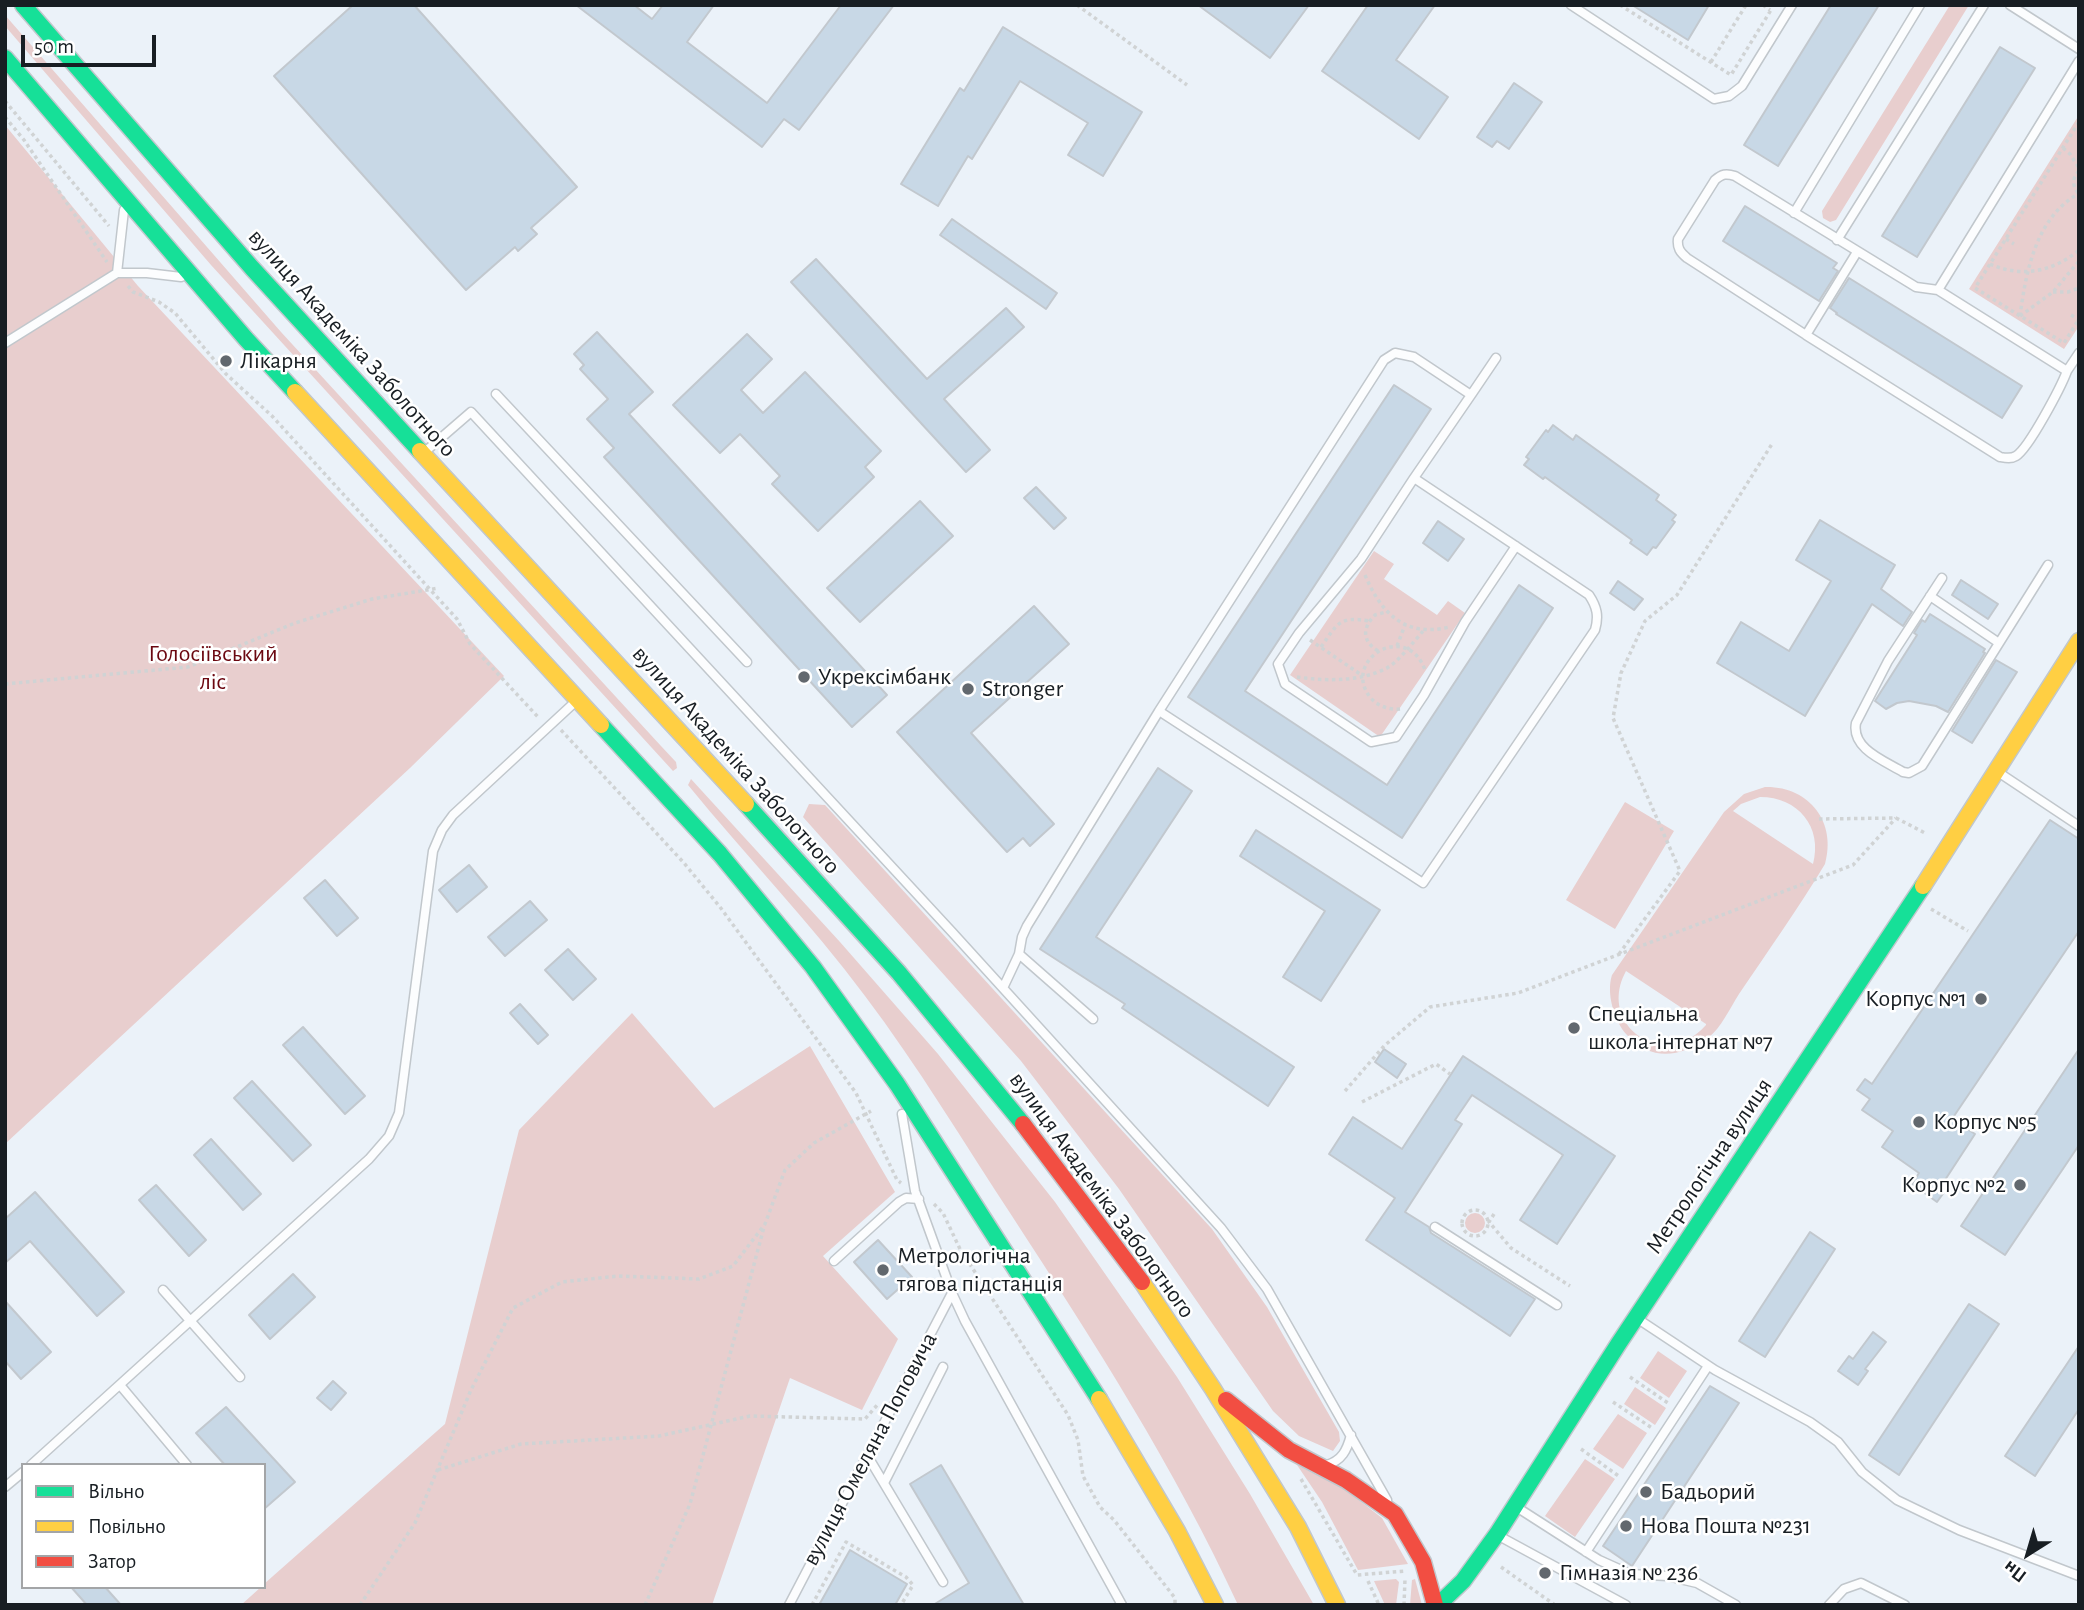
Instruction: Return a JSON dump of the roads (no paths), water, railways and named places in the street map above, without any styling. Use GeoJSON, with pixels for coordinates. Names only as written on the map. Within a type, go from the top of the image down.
{"type":"FeatureCollection","features":[{"type":"Feature","properties":{"kind":"main road","name":"вулиця Академіка Заболотного"},"geometry":{"type":"LineString","coordinates":[[23,5],[252,268],[765,825],[899,973],[971,1059],[1038,1142],[1129,1263],[1213,1389],[1298,1527],[1337,1605]]}},
{"type":"Feature","properties":{"kind":"main road"},"geometry":{"type":"LineString","coordinates":[[5,58],[196,281],[720,854],[813,967],[897,1084],[1084,1373],[1177,1531],[1215,1605]]}},
{"type":"Feature","properties":{"kind":"main road","name":"Метрологічна вулиця"},"geometry":{"type":"LineString","coordinates":[[1213,1389],[1273,1440],[1346,1480],[1395,1514],[1423,1562],[1437,1605],[1463,1581],[1497,1534],[1636,1318],[1915,898],[2079,641]]}},
{"type":"Feature","properties":{"kind":"lane"},"geometry":{"type":"LineString","coordinates":[[1571,5],[1714,99],[1730,96],[1742,86],[1792,5]]}},
{"type":"Feature","properties":{"kind":"lane"},"geometry":{"type":"LineString","coordinates":[[1794,213],[1920,5]]}},
{"type":"Feature","properties":{"kind":"lane"},"geometry":{"type":"LineString","coordinates":[[1837,240],[1984,5]]}},
{"type":"Feature","properties":{"kind":"lane"},"geometry":{"type":"LineString","coordinates":[[2010,5],[2079,49]]}},
{"type":"Feature","properties":{"kind":"lane"},"geometry":{"type":"LineString","coordinates":[[1938,290],[2079,61]]}},
{"type":"Feature","properties":{"kind":"lane"},"geometry":{"type":"LineString","coordinates":[[2067,371],[1938,290],[1916,287],[1728,173],[1715,180],[1678,239],[1677,245],[1687,258],[2000,457],[2008,458],[2020,453],[2059,393],[2067,371],[2079,353]]}},
{"type":"Feature","properties":{"kind":"lane"},"geometry":{"type":"LineString","coordinates":[[117,273],[125,218],[124,195]]}},
{"type":"Feature","properties":{"kind":"lane"},"geometry":{"type":"LineString","coordinates":[[1806,335],[1857,251]]}},
{"type":"Feature","properties":{"kind":"lane"},"geometry":{"type":"LineString","coordinates":[[5,343],[117,273],[147,273],[196,281]]}},
{"type":"Feature","properties":{"kind":"lane"},"geometry":{"type":"LineString","coordinates":[[1003,988],[1019,954],[1027,926],[1159,711],[1384,360],[1395,353],[1414,357],[1471,395]]}},
{"type":"Feature","properties":{"kind":"lane"},"geometry":{"type":"LineString","coordinates":[[1496,358],[1361,559],[1299,633],[1278,664],[1285,684],[1371,742],[1396,737],[1419,704],[1465,622],[1516,546]]}},
{"type":"Feature","properties":{"kind":"lane"},"geometry":{"type":"LineString","coordinates":[[496,394],[747,662]]}},
{"type":"Feature","properties":{"kind":"lane"},"geometry":{"type":"LineString","coordinates":[[422,454],[471,412],[1003,988],[1221,1228],[1267,1289],[1395,1514]]}},
{"type":"Feature","properties":{"kind":"lane"},"geometry":{"type":"LineString","coordinates":[[1159,711],[1423,883],[1595,630],[1598,619],[1596,606],[1589,595],[1415,478]]}},
{"type":"Feature","properties":{"kind":"lane"},"geometry":{"type":"LineString","coordinates":[[1942,578],[1888,661],[1854,731],[1860,745],[1903,772],[1917,771],[1922,766],[2048,565]]}},
{"type":"Feature","properties":{"kind":"lane"},"geometry":{"type":"LineString","coordinates":[[1930,596],[1999,643]]}},
{"type":"Feature","properties":{"kind":"lane"},"geometry":{"type":"LineString","coordinates":[[33,1463],[369,1159],[389,1136],[399,1113],[433,851],[438,839],[453,815],[579,698]]}},
{"type":"Feature","properties":{"kind":"lane"},"geometry":{"type":"LineString","coordinates":[[1996,771],[2079,826]]}},
{"type":"Feature","properties":{"kind":"lane"},"geometry":{"type":"LineString","coordinates":[[1019,954],[1093,1019]]}},
{"type":"Feature","properties":{"kind":"lane"},"geometry":{"type":"LineString","coordinates":[[897,1084],[917,1195],[952,1293],[1122,1605]]}},
{"type":"Feature","properties":{"kind":"lane"},"geometry":{"type":"LineString","coordinates":[[834,1261],[900,1202],[917,1195]]}},
{"type":"Feature","properties":{"kind":"lane"},"geometry":{"type":"LineString","coordinates":[[1435,1227],[1557,1305]]}},
{"type":"Feature","properties":{"kind":"lane"},"geometry":{"type":"LineString","coordinates":[[163,1290],[240,1377]]}},
{"type":"Feature","properties":{"kind":"lane","name":"вулиця Омеляна Поповича"},"geometry":{"type":"LineString","coordinates":[[789,1605],[952,1293]]}},
{"type":"Feature","properties":{"kind":"lane"},"geometry":{"type":"LineString","coordinates":[[1636,1318],[1708,1366],[1810,1422],[1838,1442],[1862,1472],[1897,1500],[1959,1530],[2079,1576]]}},
{"type":"Feature","properties":{"kind":"lane"},"geometry":{"type":"LineString","coordinates":[[1586,1552],[1708,1366]]}},
{"type":"Feature","properties":{"kind":"lane"},"geometry":{"type":"LineString","coordinates":[[884,1483],[943,1367]]}},
{"type":"Feature","properties":{"kind":"lane"},"geometry":{"type":"LineString","coordinates":[[120,1385],[185,1463]]}},
{"type":"Feature","properties":{"kind":"lane"},"geometry":{"type":"LineString","coordinates":[[1320,1467],[1341,1459],[1348,1448],[1351,1435]]}},
{"type":"Feature","properties":{"kind":"lane"},"geometry":{"type":"LineString","coordinates":[[867,1455],[943,1581]]}},
{"type":"Feature","properties":{"kind":"lane"},"geometry":{"type":"LineString","coordinates":[[5,1487],[21,1474]]}},
{"type":"Feature","properties":{"kind":"lane"},"geometry":{"type":"LineString","coordinates":[[1515,1506],[1586,1552],[1630,1574],[1667,1576],[1697,1583],[1736,1605]]}},
{"type":"Feature","properties":{"kind":"lane"},"geometry":{"type":"LineString","coordinates":[[1497,1534],[1626,1605]]}},
{"type":"Feature","properties":{"kind":"lane"},"geometry":{"type":"LineString","coordinates":[[1829,1605],[1844,1590],[1861,1583],[1905,1605]]}},
{"type":"Feature","properties":{"kind":"place","name":"Лікарня"},"geometry":{"type":"Point","coordinates":[226,361]}},
{"type":"Feature","properties":{"kind":"place","name":"Укрексімбанк"},"geometry":{"type":"Point","coordinates":[804,677]}},
{"type":"Feature","properties":{"kind":"place","name":"Stronger"},"geometry":{"type":"Point","coordinates":[968,689]}},
{"type":"Feature","properties":{"kind":"place","name":"Корпус №1"},"geometry":{"type":"Point","coordinates":[1981,999]}},
{"type":"Feature","properties":{"kind":"place","name":"Спеціальна школа-інтернат №7"},"geometry":{"type":"Point","coordinates":[1574,1028]}},
{"type":"Feature","properties":{"kind":"place","name":"Корпус №5"},"geometry":{"type":"Point","coordinates":[1919,1122]}},
{"type":"Feature","properties":{"kind":"place","name":"Корпус №2"},"geometry":{"type":"Point","coordinates":[2020,1185]}},
{"type":"Feature","properties":{"kind":"place","name":"Метрологічна тягова підстанція"},"geometry":{"type":"Point","coordinates":[883,1270]}},
{"type":"Feature","properties":{"kind":"place","name":"Бадьорий"},"geometry":{"type":"Point","coordinates":[1646,1492]}},
{"type":"Feature","properties":{"kind":"place","name":"Нова Пошта №231"},"geometry":{"type":"Point","coordinates":[1626,1526]}},
{"type":"Feature","properties":{"kind":"place","name":"Гімназія № 236"},"geometry":{"type":"Point","coordinates":[1545,1573]}},
{"type":"Feature","properties":{"kind":"park label","name":"Голосіївський ліс"},"geometry":{"type":"Point","coordinates":[213,668]}}]}
